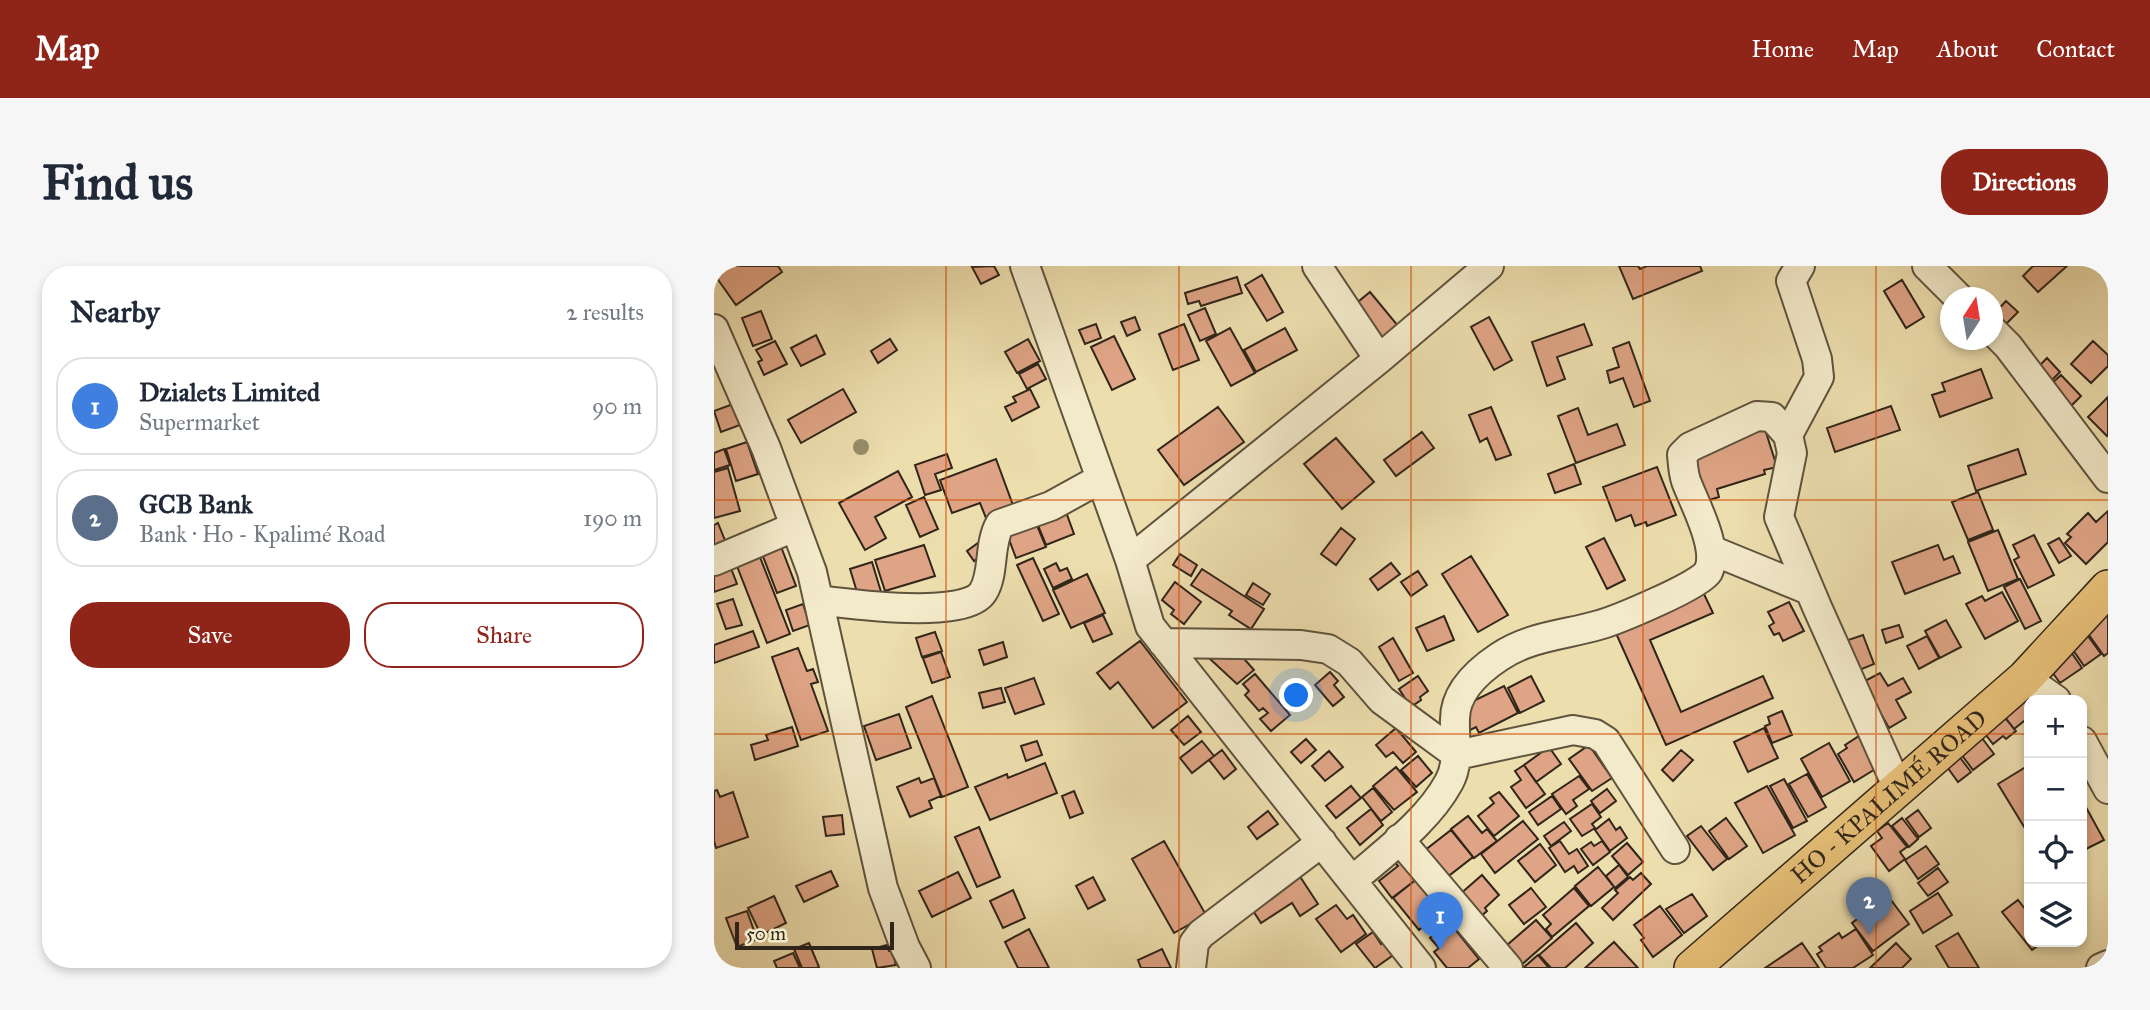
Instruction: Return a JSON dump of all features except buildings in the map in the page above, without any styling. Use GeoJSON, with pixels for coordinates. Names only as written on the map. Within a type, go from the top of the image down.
{"type":"FeatureCollection","features":[{"type":"Feature","properties":{"kind":"main road","name":"HO - KPALIMÉ ROAD"},"geometry":{"type":"LineString","coordinates":[[1692,968],[2025,678],[2108,588]]}},
{"type":"Feature","properties":{"kind":"street"},"geometry":{"type":"LineString","coordinates":[[1025,266],[1130,560],[1150,626],[1421,968]]}},
{"type":"Feature","properties":{"kind":"street"},"geometry":{"type":"LineString","coordinates":[[1317,266],[1379,359]]}},
{"type":"Feature","properties":{"kind":"street"},"geometry":{"type":"LineString","coordinates":[[1130,560],[1379,359],[1489,266]]}},
{"type":"Feature","properties":{"kind":"street"},"geometry":{"type":"LineString","coordinates":[[1788,435],[1819,377],[1817,359],[1791,281],[1800,266]]}},
{"type":"Feature","properties":{"kind":"street"},"geometry":{"type":"LineString","coordinates":[[1927,266],[1948,287]]}},
{"type":"Feature","properties":{"kind":"street"},"geometry":{"type":"LineString","coordinates":[[714,329],[766,448],[812,572],[883,888],[905,947],[916,968]]}},
{"type":"Feature","properties":{"kind":"street"},"geometry":{"type":"LineString","coordinates":[[2003,341],[2108,478]]}},
{"type":"Feature","properties":{"kind":"street"},"geometry":{"type":"LineString","coordinates":[[1353,880],[1436,803],[1451,779],[1457,755],[1455,716],[1463,691],[1479,670],[1527,642],[1600,625],[1679,592],[1702,579],[1708,572],[1711,550],[1683,468],[1682,455],[1684,451],[1757,416],[1772,417],[1788,435],[1792,453],[1779,517],[1898,788]]}},
{"type":"Feature","properties":{"kind":"street"},"geometry":{"type":"LineString","coordinates":[[819,600],[879,607],[953,607],[975,601],[987,582],[994,537],[1000,524],[1051,506],[1100,479]]}},
{"type":"Feature","properties":{"kind":"street"},"geometry":{"type":"LineString","coordinates":[[714,561],[794,527]]}},
{"type":"Feature","properties":{"kind":"street"},"geometry":{"type":"LineString","coordinates":[[1711,550],[1809,590]]}},
{"type":"Feature","properties":{"kind":"street"},"geometry":{"type":"LineString","coordinates":[[1163,643],[1301,645],[1328,649],[1349,662],[1382,699],[1457,755],[1573,730],[1595,734],[1606,741],[1675,849]]}},
{"type":"Feature","properties":{"kind":"street"},"geometry":{"type":"LineString","coordinates":[[2025,678],[2049,695]]}},
{"type":"Feature","properties":{"kind":"street"},"geometry":{"type":"LineString","coordinates":[[2087,750],[2108,789]]}},
{"type":"Feature","properties":{"kind":"street"},"geometry":{"type":"LineString","coordinates":[[1399,839],[1508,968]]}},
{"type":"Feature","properties":{"kind":"street"},"geometry":{"type":"LineString","coordinates":[[1191,968],[1194,943],[1201,933],[1322,842]]}},
{"type":"Feature","properties":{"kind":"street"},"geometry":{"type":"LineString","coordinates":[[2101,968],[2108,965]]}},
{"type":"Feature","properties":{"kind":"place","name":"GCB Bank"},"geometry":{"type":"Point","coordinates":[1869,935]}},
{"type":"Feature","properties":{"kind":"place","name":"Dzialets Limited"},"geometry":{"type":"Point","coordinates":[1440,950]}}]}
